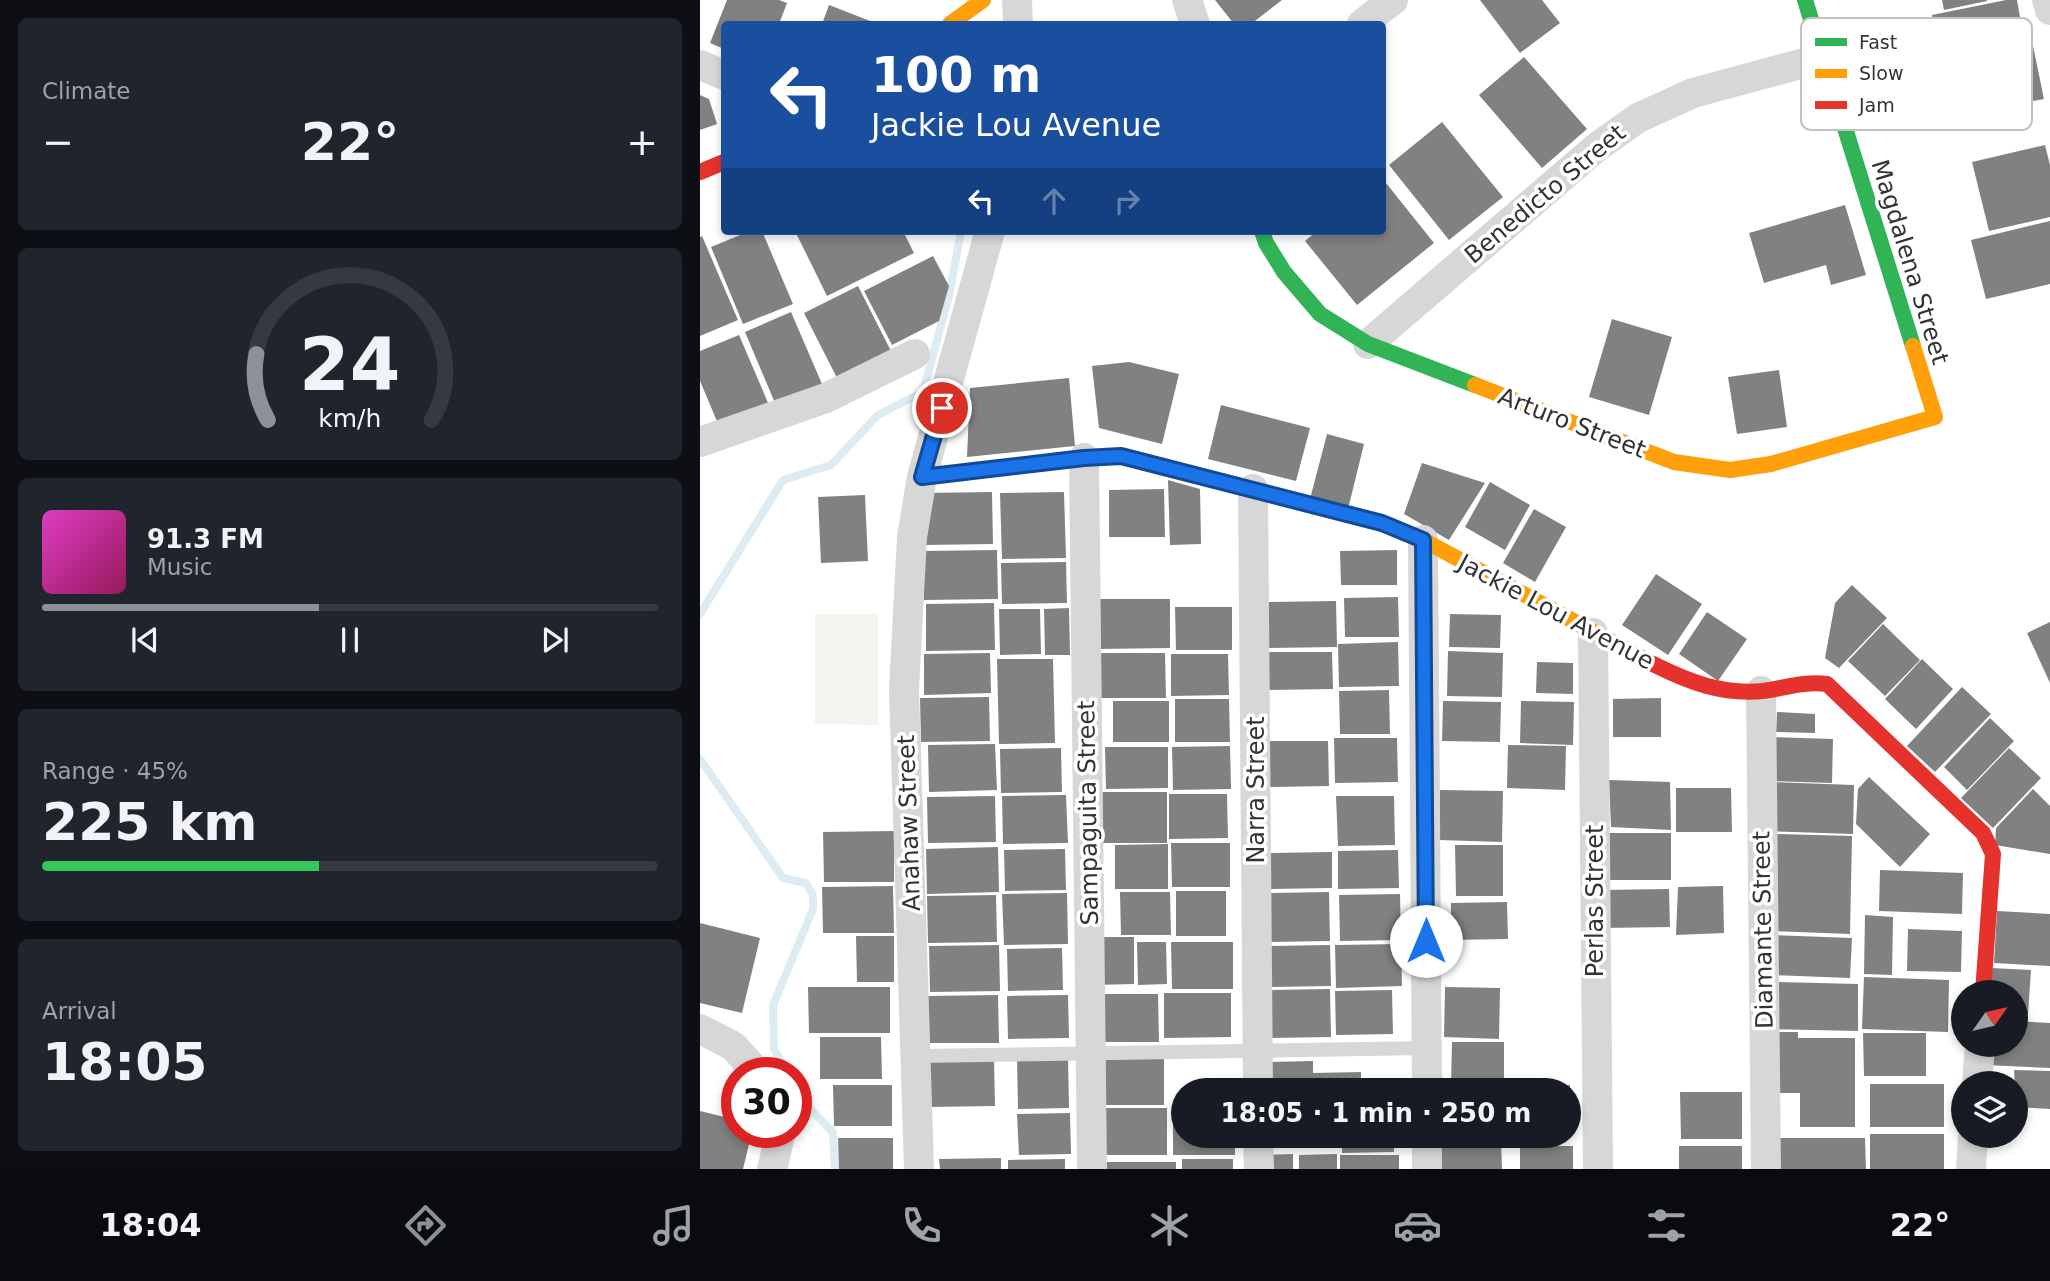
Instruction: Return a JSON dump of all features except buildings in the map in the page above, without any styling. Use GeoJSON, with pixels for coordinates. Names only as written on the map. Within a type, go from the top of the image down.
{"type":"FeatureCollection","features":[{"type":"Feature","properties":{"kind":"street"},"geometry":{"type":"LineString","coordinates":[[954,21],[983,0]]}},
{"type":"Feature","properties":{"kind":"street"},"geometry":{"type":"LineString","coordinates":[[1017,0],[1018,21]]}},
{"type":"Feature","properties":{"kind":"street"},"geometry":{"type":"LineString","coordinates":[[1187,0],[1194,21]]}},
{"type":"Feature","properties":{"kind":"street"},"geometry":{"type":"LineString","coordinates":[[1366,21],[1393,0]]}},
{"type":"Feature","properties":{"kind":"street","name":"Magdalena Street"},"geometry":{"type":"LineString","coordinates":[[1805,0],[1811,18]]}},
{"type":"Feature","properties":{"kind":"street"},"geometry":{"type":"LineString","coordinates":[[2048,0],[2050,10]]}},
{"type":"Feature","properties":{"kind":"street","name":"Benedicto Street"},"geometry":{"type":"LineString","coordinates":[[1367,344],[1597,147],[1638,118],[1693,93],[1801,64]]}},
{"type":"Feature","properties":{"kind":"street"},"geometry":{"type":"LineString","coordinates":[[700,65],[721,74]]}},
{"type":"Feature","properties":{"kind":"street","name":"Magdalena Street"},"geometry":{"type":"LineString","coordinates":[[1846,130],[1935,416]]}},
{"type":"Feature","properties":{"kind":"street"},"geometry":{"type":"LineString","coordinates":[[700,172],[721,163]]}},
{"type":"Feature","properties":{"kind":"street"},"geometry":{"type":"LineString","coordinates":[[922,477],[988,235]]}},
{"type":"Feature","properties":{"kind":"street","name":"Arturo Street"},"geometry":{"type":"LineString","coordinates":[[1263,235],[1284,272],[1320,314],[1367,344],[1674,462],[1730,470],[1771,464],[1935,416]]}},
{"type":"Feature","properties":{"kind":"street"},"geometry":{"type":"LineString","coordinates":[[700,442],[826,398],[915,354]]}},
{"type":"Feature","properties":{"kind":"street","name":"Jackie Lou Avenue"},"geometry":{"type":"LineString","coordinates":[[922,477],[1121,456],[1382,523],[1423,540],[1689,682],[1729,691],[1761,691],[1814,682],[1827,684],[1983,833],[1993,854],[1984,980]]}},
{"type":"Feature","properties":{"kind":"street","name":"Sampaguita Street"},"geometry":{"type":"LineString","coordinates":[[1084,458],[1092,1169]]}},
{"type":"Feature","properties":{"kind":"street","name":"Anahaw Street"},"geometry":{"type":"LineString","coordinates":[[919,1169],[904,689],[912,537],[922,477]]}},
{"type":"Feature","properties":{"kind":"street","name":"Narra Street"},"geometry":{"type":"LineString","coordinates":[[1253,489],[1258,1078]]}},
{"type":"Feature","properties":{"kind":"street"},"geometry":{"type":"LineString","coordinates":[[1423,540],[1427,1078]]}},
{"type":"Feature","properties":{"kind":"street","name":"Perlas Street"},"geometry":{"type":"LineString","coordinates":[[1593,633],[1598,1169]]}},
{"type":"Feature","properties":{"kind":"street","name":"Diamante Street"},"geometry":{"type":"LineString","coordinates":[[1761,691],[1766,1169]]}},
{"type":"Feature","properties":{"kind":"street"},"geometry":{"type":"LineString","coordinates":[[700,1029],[733,1046],[743,1057]]}},
{"type":"Feature","properties":{"kind":"street"},"geometry":{"type":"LineString","coordinates":[[772,1169],[777,1148]]}},
{"type":"Feature","properties":{"kind":"street"},"geometry":{"type":"LineString","coordinates":[[1258,1148],[1259,1169]]}},
{"type":"Feature","properties":{"kind":"street"},"geometry":{"type":"LineString","coordinates":[[1427,1148],[1427,1169]]}},
{"type":"Feature","properties":{"kind":"street"},"geometry":{"type":"LineString","coordinates":[[1971,1169],[1972,1148]]}},
{"type":"Feature","properties":{"kind":"lane"},"geometry":{"type":"LineString","coordinates":[[917,1056],[1427,1048]]}},
{"type":"Feature","properties":{"kind":"shaded area"},"geometry":{"type":"Polygon","coordinates":[[[815,614],[878,614],[878,725],[815,724],[815,614]]]}},
{"type":"Feature","properties":{"kind":"waterway"},"geometry":{"type":"LineString","coordinates":[[700,614],[783,480],[831,465],[878,415],[923,392],[949,296],[960,235]]}},
{"type":"Feature","properties":{"kind":"waterway"},"geometry":{"type":"LineString","coordinates":[[700,759],[783,878],[806,883],[813,895],[813,909],[773,1005],[774,1049],[779,1057]]}},
{"type":"Feature","properties":{"kind":"waterway"},"geometry":{"type":"LineString","coordinates":[[812,1110],[833,1133],[835,1169]]}},
{"type":"Feature","properties":{"kind":"traffic: fast"},"geometry":{"type":"LineString","coordinates":[[1805,0],[1811,18]]}},
{"type":"Feature","properties":{"kind":"traffic: fast"},"geometry":{"type":"LineString","coordinates":[[1846,130],[1913,346]]}},
{"type":"Feature","properties":{"kind":"traffic: fast"},"geometry":{"type":"LineString","coordinates":[[1263,235],[1284,272],[1320,314],[1368,344],[1475,385]]}},
{"type":"Feature","properties":{"kind":"traffic: fast"},"geometry":{"type":"LineString","coordinates":[[922,477],[1120,456],[1222,482]]}},
{"type":"Feature","properties":{"kind":"traffic: slow"},"geometry":{"type":"LineString","coordinates":[[954,21],[983,0]]}},
{"type":"Feature","properties":{"kind":"traffic: slow"},"geometry":{"type":"LineString","coordinates":[[1475,385],[1674,462],[1730,470],[1771,464],[1935,417],[1913,346]]}},
{"type":"Feature","properties":{"kind":"traffic: slow"},"geometry":{"type":"LineString","coordinates":[[1222,482],[1382,523],[1423,540],[1653,664]]}},
{"type":"Feature","properties":{"kind":"traffic: jam"},"geometry":{"type":"LineString","coordinates":[[700,172],[721,163]]}},
{"type":"Feature","properties":{"kind":"traffic: jam"},"geometry":{"type":"LineString","coordinates":[[1653,664],[1693,682],[1734,691],[1763,691],[1803,684],[1827,684],[1983,833],[1993,854],[1984,980]]}},
{"type":"Feature","properties":{"kind":"route"},"geometry":{"type":"LineString","coordinates":[[942,408],[922,477],[1121,456],[1382,523],[1423,540],[1426,941]]}}]}
